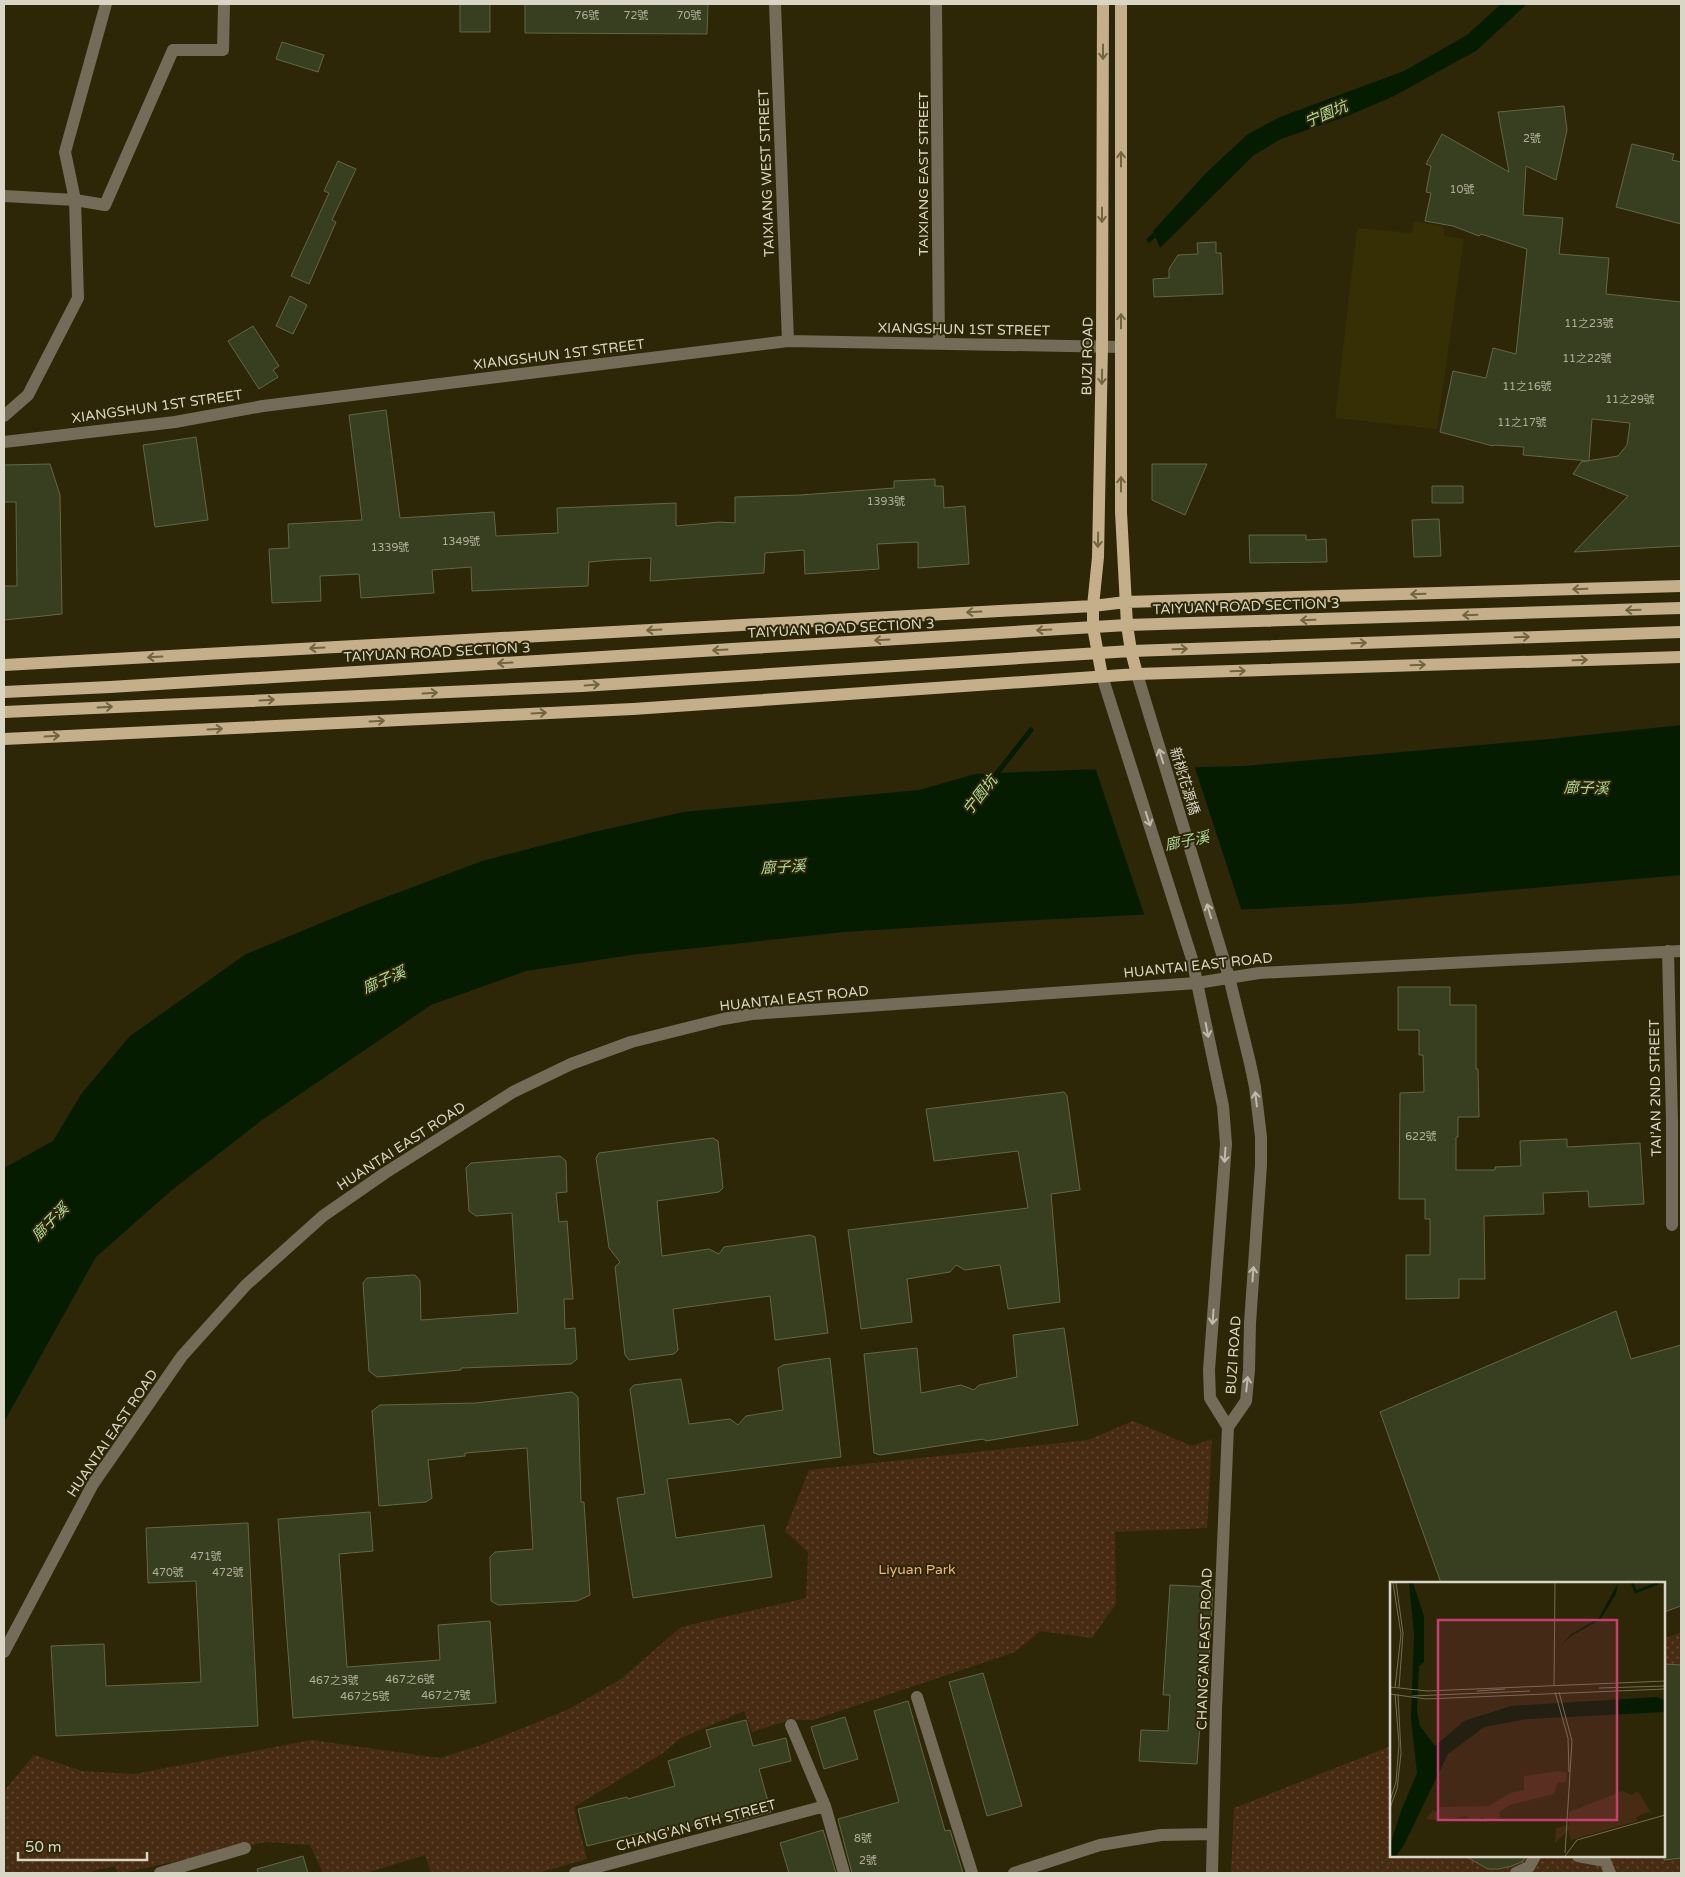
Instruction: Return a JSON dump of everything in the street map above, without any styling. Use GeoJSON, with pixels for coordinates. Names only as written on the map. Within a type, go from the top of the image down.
{"type":"FeatureCollection","features":[{"type":"Feature","properties":{"kind":"main road","name":"BUZI ROAD"},"geometry":{"type":"LineString","coordinates":[[1102,676],[1093,627],[1093,606],[1098,557],[1102,347],[1103,4]]}},
{"type":"Feature","properties":{"kind":"main road"},"geometry":{"type":"LineString","coordinates":[[1121,4],[1121,512],[1128,625],[1131,651],[1137,674]]}},
{"type":"Feature","properties":{"kind":"main road","name":"TAIYUAN ROAD SECTION 3"},"geometry":{"type":"LineString","coordinates":[[4,666],[1093,606],[1126,602],[1681,586]]}},
{"type":"Feature","properties":{"kind":"main road","name":"TAIYUAN ROAD SECTION 3"},"geometry":{"type":"LineString","coordinates":[[4,692],[1128,625],[1681,608]]}},
{"type":"Feature","properties":{"kind":"main road"},"geometry":{"type":"LineString","coordinates":[[4,712],[582,686],[1131,651],[1681,632]]}},
{"type":"Feature","properties":{"kind":"main road"},"geometry":{"type":"LineString","coordinates":[[4,739],[634,709],[1137,674],[1681,657]]}},
{"type":"Feature","properties":{"kind":"street"},"geometry":{"type":"LineString","coordinates":[[4,416],[28,395],[78,298],[75,200],[65,152],[106,4]]}},
{"type":"Feature","properties":{"kind":"street"},"geometry":{"type":"LineString","coordinates":[[4,196],[75,200],[105,205],[173,50],[223,50],[224,4]]}},
{"type":"Feature","properties":{"kind":"street","name":"TAIXIANG WEST STREET"},"geometry":{"type":"LineString","coordinates":[[775,4],[788,341]]}},
{"type":"Feature","properties":{"kind":"street","name":"TAIXIANG EAST STREET"},"geometry":{"type":"LineString","coordinates":[[936,4],[939,344]]}},
{"type":"Feature","properties":{"kind":"street","name":"XIANGSHUN 1ST STREET"},"geometry":{"type":"LineString","coordinates":[[4,442],[175,422],[273,405],[788,341],[1121,347]]}},
{"type":"Feature","properties":{"kind":"street","name":"新桃花源橋"},"geometry":{"type":"LineString","coordinates":[[1137,674],[1224,957]]}},
{"type":"Feature","properties":{"kind":"street","name":"BUZI ROAD"},"geometry":{"type":"LineString","coordinates":[[1102,676],[1192,959],[1223,1106],[1226,1144],[1209,1370],[1210,1398],[1228,1427],[1246,1401],[1261,1166],[1261,1138],[1255,1087],[1224,957]]}},
{"type":"Feature","properties":{"kind":"street","name":"TAI’AN 2ND STREET"},"geometry":{"type":"LineString","coordinates":[[1668,951],[1676,1122],[1672,1225]]}},
{"type":"Feature","properties":{"kind":"street","name":"HUANTAI EAST ROAD"},"geometry":{"type":"LineString","coordinates":[[4,1652],[93,1484],[182,1356],[246,1286],[323,1216],[385,1173],[513,1092],[571,1064],[631,1042],[738,1016],[784,1011],[1197,983],[1259,973],[1681,951]]}},
{"type":"Feature","properties":{"kind":"street","name":"CHANG’AN EAST ROAD"},"geometry":{"type":"LineString","coordinates":[[1212,1873],[1216,1709],[1228,1427]]}},
{"type":"Feature","properties":{"kind":"street"},"geometry":{"type":"LineString","coordinates":[[917,1697],[972,1873]]}},
{"type":"Feature","properties":{"kind":"street"},"geometry":{"type":"LineString","coordinates":[[791,1725],[825,1806],[844,1873]]}},
{"type":"Feature","properties":{"kind":"street","name":"CHANG’AN 6TH STREET"},"geometry":{"type":"LineString","coordinates":[[575,1873],[825,1806]]}},
{"type":"Feature","properties":{"kind":"street"},"geometry":{"type":"LineString","coordinates":[[1014,1873],[1100,1845],[1161,1835],[1214,1834]]}},
{"type":"Feature","properties":{"kind":"street"},"geometry":{"type":"LineString","coordinates":[[160,1873],[245,1848]]}},
{"type":"Feature","properties":{"kind":"street"},"geometry":{"type":"LineString","coordinates":[[1516,1873],[1529,1867],[1534,1857]]}},
{"type":"Feature","properties":{"kind":"street"},"geometry":{"type":"LineString","coordinates":[[1583,1857],[1605,1861],[1610,1873]]}},
{"type":"Feature","properties":{"kind":"shaded area"},"geometry":{"type":"Polygon","coordinates":[[[1414,221],[1444,227],[1444,236],[1464,239],[1437,429],[1335,418],[1357,228],[1412,233],[1414,221]]]}},
{"type":"Feature","properties":{"kind":"green space","name":"Liyuan Park"},"geometry":{"type":"Polygon","coordinates":[[[1133,1421],[1192,1446],[1212,1439],[1207,1528],[1115,1532],[1116,1604],[1092,1638],[1040,1631],[1015,1652],[813,1720],[789,1720],[752,1732],[744,1711],[681,1738],[663,1753],[574,1807],[587,1859],[538,1873],[431,1873],[425,1855],[366,1873],[323,1873],[310,1845],[266,1842],[122,1873],[118,1873],[115,1866],[86,1873],[4,1873],[4,1791],[34,1755],[82,1771],[134,1774],[312,1740],[440,1758],[484,1744],[569,1709],[621,1679],[681,1627],[806,1598],[808,1552],[785,1531],[809,1470],[1088,1440],[1133,1421]]]}},
{"type":"Feature","properties":{"kind":"green space"},"geometry":{"type":"Polygon","coordinates":[[[1681,1632],[1681,1873],[1231,1873],[1234,1808],[1390,1746],[1390,1857],[1665,1857],[1665,1639],[1681,1632]]]}},
{"type":"Feature","properties":{"kind":"water"},"geometry":{"type":"Polygon","coordinates":[[[1501,4],[1527,4],[1476,51],[1394,96],[1350,115],[1281,139],[1254,155],[1160,248],[1153,231],[1207,172],[1248,134],[1280,117],[1404,71],[1467,35],[1501,4]]]}},
{"type":"Feature","properties":{"kind":"water","name":"廍子溪"},"geometry":{"type":"Polygon","coordinates":[[[1681,725],[1681,875],[1348,904],[844,932],[631,955],[526,971],[431,1005],[262,1120],[172,1190],[96,1257],[4,1422],[4,1168],[53,1141],[82,1093],[130,1036],[246,954],[365,905],[482,861],[594,832],[683,812],[919,790],[975,774],[1244,766],[1550,739],[1681,725]]]}},
{"type":"Feature","properties":{"kind":"pier"},"geometry":{"type":"Polygon","coordinates":[[[1194,765],[1242,912],[1145,917],[1095,767],[1194,765]]]}},
{"type":"Feature","properties":{"kind":"building"},"geometry":{"type":"Polygon","coordinates":[[[460,4],[490,4],[490,32],[460,32],[460,4]]]}},
{"type":"Feature","properties":{"kind":"building"},"geometry":{"type":"Polygon","coordinates":[[[525,4],[708,4],[707,34],[525,33],[525,4]]]}},
{"type":"Feature","properties":{"kind":"building"},"geometry":{"type":"Polygon","coordinates":[[[282,42],[324,55],[318,72],[276,59],[282,42]]]}},
{"type":"Feature","properties":{"kind":"building"},"geometry":{"type":"Polygon","coordinates":[[[1564,106],[1567,130],[1556,180],[1526,166],[1523,215],[1563,218],[1559,254],[1609,258],[1606,294],[1681,302],[1681,546],[1574,552],[1628,496],[1573,474],[1581,462],[1588,461],[1523,455],[1524,447],[1493,446],[1440,432],[1453,371],[1486,378],[1493,348],[1516,354],[1527,249],[1481,234],[1479,236],[1453,226],[1425,221],[1431,193],[1426,192],[1431,166],[1426,164],[1442,134],[1509,172],[1498,112],[1564,106]],[[1592,419],[1589,461],[1618,456],[1627,445],[1630,423],[1592,419]]]}},
{"type":"Feature","properties":{"kind":"building"},"geometry":{"type":"Polygon","coordinates":[[[1632,144],[1674,154],[1672,160],[1681,162],[1681,224],[1616,207],[1632,144]]]}},
{"type":"Feature","properties":{"kind":"building"},"geometry":{"type":"Polygon","coordinates":[[[338,161],[356,169],[332,220],[336,222],[309,284],[291,276],[329,193],[324,191],[338,161]]]}},
{"type":"Feature","properties":{"kind":"building"},"geometry":{"type":"Polygon","coordinates":[[[1216,242],[1216,253],[1221,253],[1223,294],[1154,297],[1153,279],[1169,278],[1169,269],[1178,255],[1198,254],[1197,243],[1216,242]]]}},
{"type":"Feature","properties":{"kind":"building"},"geometry":{"type":"Polygon","coordinates":[[[290,296],[307,305],[293,334],[276,326],[290,296]]]}},
{"type":"Feature","properties":{"kind":"building"},"geometry":{"type":"Polygon","coordinates":[[[253,326],[279,366],[273,370],[278,377],[259,389],[228,341],[253,326]]]}},
{"type":"Feature","properties":{"kind":"building"},"geometry":{"type":"Polygon","coordinates":[[[386,410],[400,518],[494,512],[496,536],[558,533],[557,508],[676,503],[676,526],[720,522],[735,523],[735,497],[801,495],[894,488],[894,481],[935,479],[935,486],[943,486],[944,508],[965,506],[969,564],[918,568],[918,542],[877,544],[879,569],[805,574],[804,550],[765,553],[764,573],[650,581],[651,558],[612,560],[589,562],[588,586],[472,591],[471,567],[432,570],[434,593],[361,598],[359,574],[320,576],[321,601],[272,603],[269,549],[289,548],[288,524],[362,520],[349,415],[386,410]]]}},
{"type":"Feature","properties":{"kind":"building"},"geometry":{"type":"Polygon","coordinates":[[[196,437],[208,520],[155,527],[143,445],[196,437]]]}},
{"type":"Feature","properties":{"kind":"building"},"geometry":{"type":"Polygon","coordinates":[[[50,464],[60,495],[62,614],[4,620],[4,586],[17,586],[16,502],[4,502],[4,465],[50,464]]]}},
{"type":"Feature","properties":{"kind":"building"},"geometry":{"type":"Polygon","coordinates":[[[1152,464],[1207,464],[1185,515],[1152,500],[1152,464]]]}},
{"type":"Feature","properties":{"kind":"building"},"geometry":{"type":"Polygon","coordinates":[[[1432,486],[1463,486],[1463,503],[1432,503],[1432,486]]]}},
{"type":"Feature","properties":{"kind":"building"},"geometry":{"type":"Polygon","coordinates":[[[1439,519],[1441,556],[1414,557],[1412,520],[1439,519]]]}},
{"type":"Feature","properties":{"kind":"building"},"geometry":{"type":"Polygon","coordinates":[[[1249,535],[1306,535],[1306,540],[1326,539],[1327,562],[1250,563],[1249,535]]]}},
{"type":"Feature","properties":{"kind":"building"},"geometry":{"type":"Polygon","coordinates":[[[1398,987],[1450,987],[1450,1005],[1476,1005],[1476,1069],[1478,1069],[1479,1117],[1458,1117],[1456,1170],[1495,1170],[1495,1167],[1521,1166],[1520,1141],[1567,1139],[1567,1147],[1640,1143],[1644,1204],[1589,1207],[1588,1191],[1543,1193],[1544,1214],[1484,1216],[1485,1279],[1459,1279],[1459,1298],[1406,1299],[1406,1255],[1430,1255],[1430,1219],[1425,1219],[1425,1199],[1399,1199],[1400,1093],[1424,1092],[1423,1055],[1419,1055],[1419,1030],[1398,1030],[1398,987]]]}},
{"type":"Feature","properties":{"kind":"building"},"geometry":{"type":"Polygon","coordinates":[[[1064,1092],[1067,1096],[1080,1190],[1051,1194],[1060,1302],[1008,1309],[1000,1265],[965,1270],[956,1265],[950,1272],[907,1279],[912,1322],[861,1329],[848,1230],[1028,1208],[1018,1151],[934,1161],[926,1109],[1064,1092]]]}},
{"type":"Feature","properties":{"kind":"building"},"geometry":{"type":"Polygon","coordinates":[[[713,1138],[718,1141],[723,1188],[719,1192],[657,1201],[662,1256],[709,1249],[719,1254],[724,1247],[810,1235],[815,1237],[828,1333],[775,1340],[770,1296],[673,1309],[678,1350],[674,1354],[629,1360],[625,1355],[615,1267],[620,1262],[609,1248],[596,1158],[599,1153],[713,1138]]]}},
{"type":"Feature","properties":{"kind":"building"},"geometry":{"type":"Polygon","coordinates":[[[560,1156],[566,1161],[567,1192],[556,1193],[559,1222],[567,1221],[573,1299],[564,1299],[565,1329],[575,1328],[577,1359],[571,1364],[461,1368],[461,1370],[377,1377],[369,1371],[363,1283],[367,1278],[415,1275],[420,1281],[421,1320],[518,1313],[512,1213],[476,1216],[469,1211],[466,1168],[471,1163],[560,1156]]]}},
{"type":"Feature","properties":{"kind":"building"},"geometry":{"type":"Polygon","coordinates":[[[1616,1311],[1631,1359],[1681,1345],[1681,1606],[1665,1612],[1665,1582],[1441,1582],[1380,1412],[1616,1311]]]}},
{"type":"Feature","properties":{"kind":"building"},"geometry":{"type":"Polygon","coordinates":[[[1064,1328],[1078,1425],[986,1441],[983,1439],[880,1455],[874,1453],[864,1354],[917,1348],[921,1393],[961,1385],[974,1390],[979,1385],[1017,1377],[1013,1335],[1064,1328]]]}},
{"type":"Feature","properties":{"kind":"building"},"geometry":{"type":"Polygon","coordinates":[[[830,1358],[841,1457],[667,1479],[676,1538],[764,1525],[772,1577],[633,1598],[617,1498],[645,1494],[630,1389],[634,1385],[681,1379],[689,1424],[730,1419],[738,1425],[746,1416],[783,1410],[778,1368],[783,1365],[830,1358]]]}},
{"type":"Feature","properties":{"kind":"building"},"geometry":{"type":"Polygon","coordinates":[[[572,1392],[578,1397],[581,1502],[584,1502],[590,1595],[577,1601],[498,1605],[491,1601],[490,1557],[495,1552],[533,1549],[527,1448],[465,1453],[465,1456],[428,1460],[432,1498],[426,1502],[379,1506],[372,1411],[380,1405],[476,1403],[572,1392]]]}},
{"type":"Feature","properties":{"kind":"building"},"geometry":{"type":"Polygon","coordinates":[[[370,1512],[373,1551],[339,1554],[347,1667],[440,1660],[438,1625],[490,1621],[496,1703],[293,1718],[278,1519],[370,1512]]]}},
{"type":"Feature","properties":{"kind":"building"},"geometry":{"type":"Polygon","coordinates":[[[248,1523],[258,1726],[56,1736],[51,1646],[104,1644],[106,1686],[201,1682],[196,1581],[148,1583],[146,1528],[248,1523]]]}},
{"type":"Feature","properties":{"kind":"building"},"geometry":{"type":"Polygon","coordinates":[[[1170,1585],[1213,1587],[1207,1698],[1202,1698],[1197,1764],[1139,1761],[1141,1730],[1168,1731],[1170,1695],[1163,1695],[1170,1585]]]}},
{"type":"Feature","properties":{"kind":"building"},"geometry":{"type":"Polygon","coordinates":[[[1665,1664],[1681,1665],[1681,1858],[1664,1860],[1665,1664]]]}},
{"type":"Feature","properties":{"kind":"building"},"geometry":{"type":"Polygon","coordinates":[[[983,1673],[1022,1806],[987,1816],[949,1682],[983,1673]]]}},
{"type":"Feature","properties":{"kind":"building"},"geometry":{"type":"Polygon","coordinates":[[[908,1701],[945,1831],[950,1830],[963,1873],[852,1873],[838,1819],[899,1802],[874,1711],[908,1701]]]}},
{"type":"Feature","properties":{"kind":"building"},"geometry":{"type":"Polygon","coordinates":[[[845,1717],[858,1759],[824,1769],[811,1727],[845,1717]]]}},
{"type":"Feature","properties":{"kind":"building"},"geometry":{"type":"Polygon","coordinates":[[[746,1720],[753,1746],[786,1738],[791,1761],[759,1769],[771,1812],[731,1823],[729,1815],[687,1827],[686,1824],[645,1835],[644,1832],[587,1846],[578,1809],[627,1797],[628,1799],[675,1786],[668,1761],[711,1747],[706,1730],[746,1720]]]}},
{"type":"Feature","properties":{"kind":"building"},"geometry":{"type":"Polygon","coordinates":[[[823,1830],[836,1873],[789,1873],[780,1843],[823,1830]]]}},
{"type":"Feature","properties":{"kind":"building"},"geometry":{"type":"Polygon","coordinates":[[[303,1856],[308,1873],[258,1873],[257,1869],[303,1856]]]}},
{"type":"Feature","properties":{"kind":"building"},"geometry":{"type":"Polygon","coordinates":[[[1467,1857],[1525,1857],[1523,1861],[1512,1866],[1488,1869],[1467,1857]]]}},
{"type":"Feature","properties":{"kind":"waterway","name":"宁園坑"},"geometry":{"type":"LineString","coordinates":[[1149,240],[1158,232]]}},
{"type":"Feature","properties":{"kind":"waterway","name":"宁園坑"},"geometry":{"type":"LineString","coordinates":[[994,777],[1031,730]]}}]}
